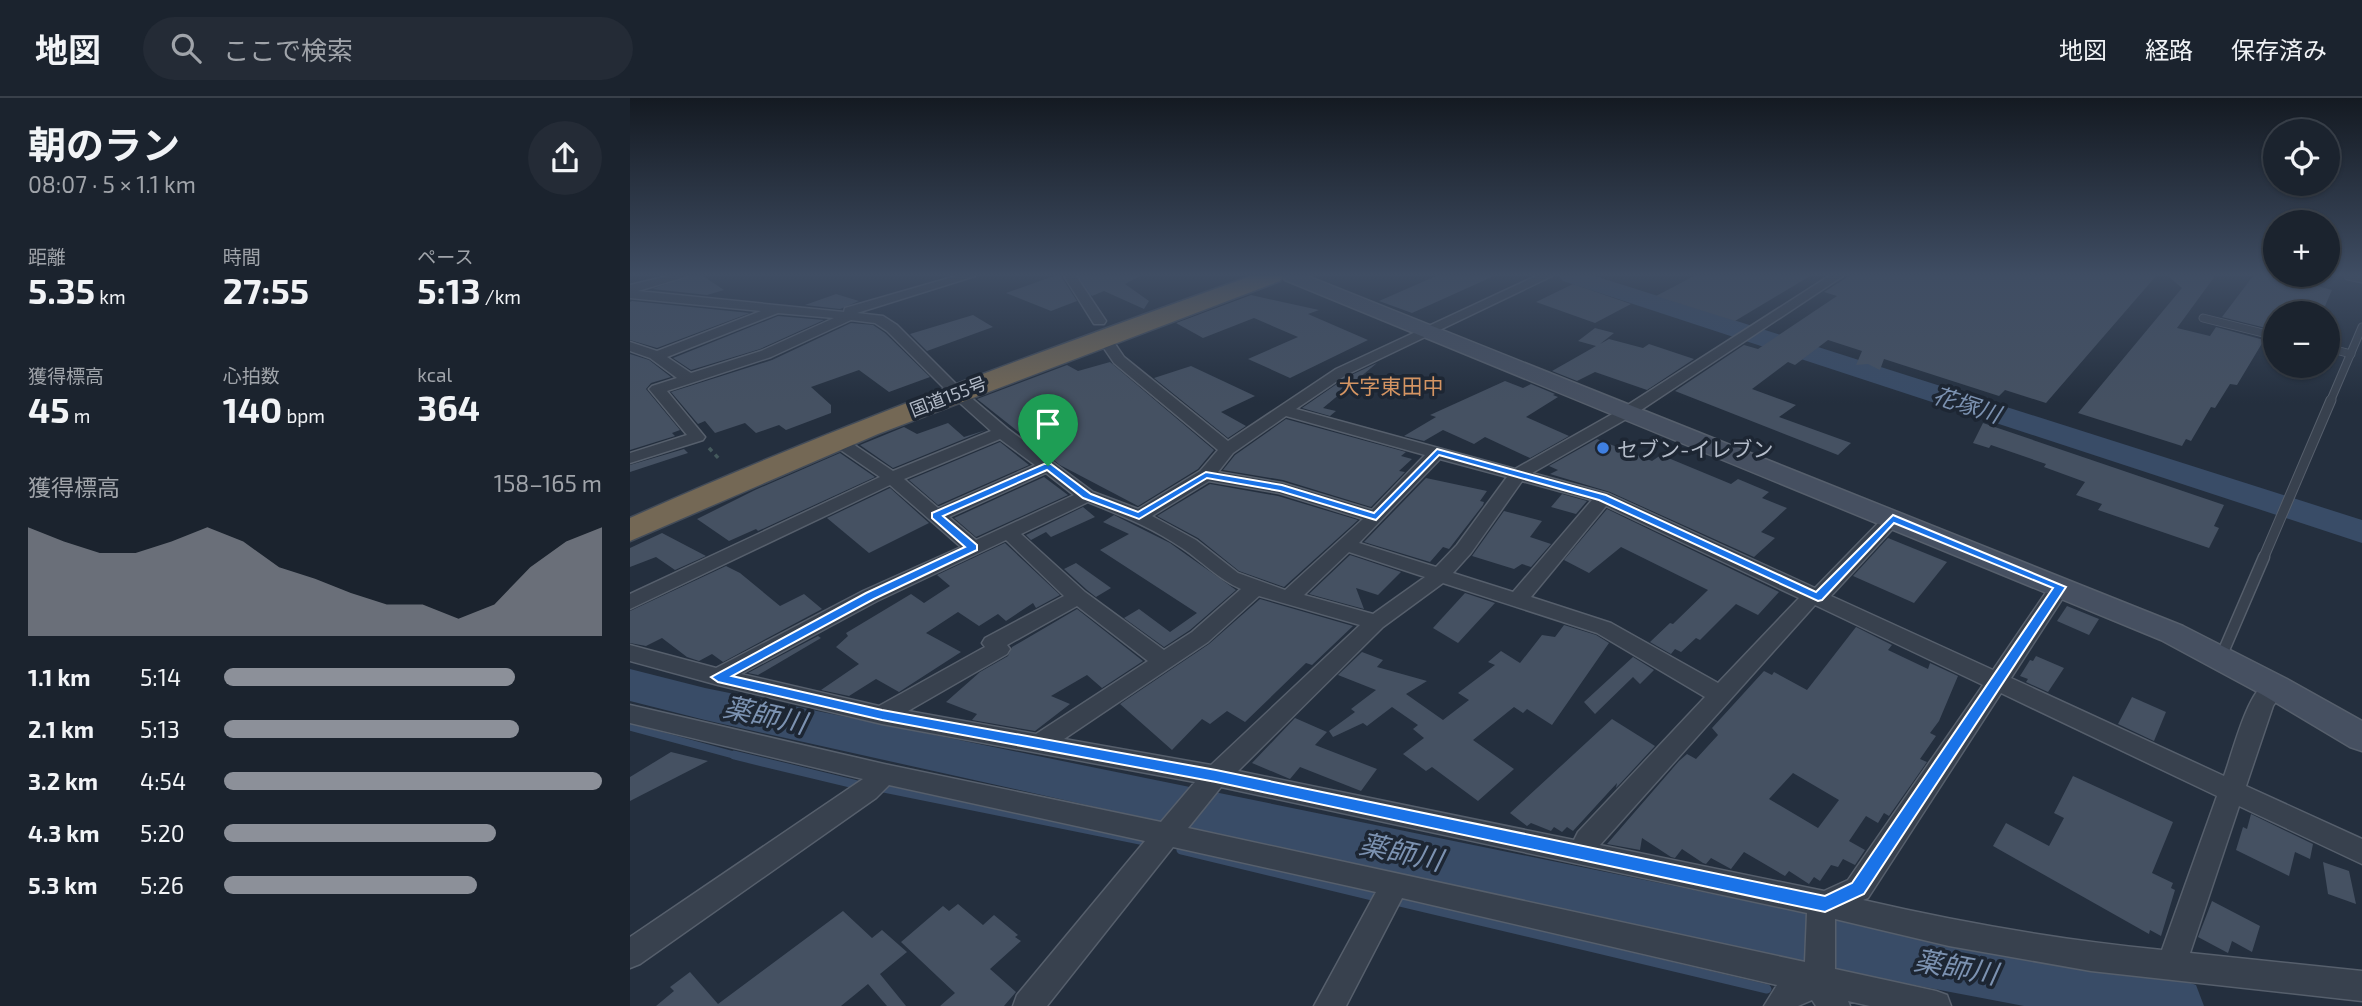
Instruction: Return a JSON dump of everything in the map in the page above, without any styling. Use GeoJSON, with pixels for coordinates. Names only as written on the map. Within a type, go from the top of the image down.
{"type":"FeatureCollection","features":[{"type":"Feature","properties":{"kind":"highway","name":"国道155号"},"geometry":{"type":"LineString","coordinates":[[630,512],[731,466],[952,388],[1133,318]]}},
{"type":"Feature","properties":{"kind":"highway","name":"国道155号"},"geometry":{"type":"LineString","coordinates":[[630,531],[743,478],[952,388],[1102,329],[1136,318]]}},
{"type":"Feature","properties":{"kind":"street"},"geometry":{"type":"LineString","coordinates":[[656,356],[752,318]]}},
{"type":"Feature","properties":{"kind":"street"},"geometry":{"type":"LineString","coordinates":[[630,458],[697,437],[657,390],[766,354],[837,318]]}},
{"type":"Feature","properties":{"kind":"street"},"geometry":{"type":"LineString","coordinates":[[874,318],[892,328],[952,388],[1002,432],[1087,496],[1139,516],[1189,544],[1231,577],[1255,588],[1376,622]]}},
{"type":"Feature","properties":{"kind":"street"},"geometry":{"type":"LineString","coordinates":[[1096,318],[1119,360],[1227,449]]}},
{"type":"Feature","properties":{"kind":"street"},"geometry":{"type":"LineString","coordinates":[[1397,318],[2172,632],[2275,687],[2362,738]]}},
{"type":"Feature","properties":{"kind":"street"},"geometry":{"type":"LineString","coordinates":[[1139,516],[1206,475],[1227,449],[1341,372],[1455,318]]}},
{"type":"Feature","properties":{"kind":"street"},"geometry":{"type":"LineString","coordinates":[[1028,1006],[1212,779],[1376,622],[1437,577],[1464,549],[1518,474],[1629,411],[1772,318]]}},
{"type":"Feature","properties":{"kind":"street"},"geometry":{"type":"LineString","coordinates":[[630,346],[656,356],[689,379]]}},
{"type":"Feature","properties":{"kind":"street"},"geometry":{"type":"LineString","coordinates":[[1285,411],[1603,498],[2362,852]]}},
{"type":"Feature","properties":{"kind":"street"},"geometry":{"type":"LineString","coordinates":[[630,602],[892,478],[1002,432]]}},
{"type":"Feature","properties":{"kind":"street"},"geometry":{"type":"LineString","coordinates":[[835,439],[892,478],[973,547]]}},
{"type":"Feature","properties":{"kind":"street"},"geometry":{"type":"LineString","coordinates":[[1290,597],[1376,517],[1437,452]]}},
{"type":"Feature","properties":{"kind":"street"},"geometry":{"type":"LineString","coordinates":[[936,516],[1048,466]]}},
{"type":"Feature","properties":{"kind":"street"},"geometry":{"type":"LineString","coordinates":[[1206,475],[1282,488],[1376,517]]}},
{"type":"Feature","properties":{"kind":"street"},"geometry":{"type":"LineString","coordinates":[[718,677],[870,596],[1087,496]]}},
{"type":"Feature","properties":{"kind":"street"},"geometry":{"type":"LineString","coordinates":[[1516,601],[1579,530],[1603,498]]}},
{"type":"Feature","properties":{"kind":"street"},"geometry":{"type":"LineString","coordinates":[[1585,853],[1587,840],[1815,596],[1893,518]]}},
{"type":"Feature","properties":{"kind":"street"},"geometry":{"type":"LineString","coordinates":[[1008,532],[1078,597],[1164,662]]}},
{"type":"Feature","properties":{"kind":"street"},"geometry":{"type":"LineString","coordinates":[[1346,545],[1437,577],[1604,628],[1721,695]]}},
{"type":"Feature","properties":{"kind":"street"},"geometry":{"type":"LineString","coordinates":[[1823,908],[1858,889],[2000,681],[2060,587]]}},
{"type":"Feature","properties":{"kind":"street"},"geometry":{"type":"LineString","coordinates":[[1041,743],[1200,637],[1255,588]]}},
{"type":"Feature","properties":{"kind":"street"},"geometry":{"type":"LineString","coordinates":[[882,715],[999,649],[993,643],[1078,597]]}},
{"type":"Feature","properties":{"kind":"street"},"geometry":{"type":"LineString","coordinates":[[630,653],[718,677],[882,715],[1041,743],[1585,853],[1823,908],[1949,933],[2091,957],[2362,986]]}},
{"type":"Feature","properties":{"kind":"street"},"geometry":{"type":"LineString","coordinates":[[2171,966],[2262,703],[2275,687]]}},
{"type":"Feature","properties":{"kind":"street"},"geometry":{"type":"LineString","coordinates":[[630,714],[884,774],[1395,884],[1823,984],[1936,1006]]}},
{"type":"Feature","properties":{"kind":"street"},"geometry":{"type":"LineString","coordinates":[[630,954],[867,790],[884,774]]}},
{"type":"Feature","properties":{"kind":"street"},"geometry":{"type":"LineString","coordinates":[[1329,1006],[1395,884]]}},
{"type":"Feature","properties":{"kind":"street"},"geometry":{"type":"LineString","coordinates":[[1823,908],[1823,984]]}},
{"type":"Feature","properties":{"kind":"street"},"geometry":{"type":"LineString","coordinates":[[1779,1006],[1786,996],[1823,984]]}},
{"type":"Feature","properties":{"kind":"lane"},"geometry":{"type":"LineString","coordinates":[[2204,318],[2263,333]]}},
{"type":"Feature","properties":{"kind":"lane"},"geometry":{"type":"LineString","coordinates":[[2221,657],[2362,327]]}},
{"type":"Feature","properties":{"kind":"lane"},"geometry":{"type":"LineString","coordinates":[[2340,351],[2351,354]]}},
{"type":"Feature","properties":{"kind":"building"},"geometry":{"type":"Polygon","coordinates":[[[630,318],[736,318],[657,348],[630,340],[630,318]]]}},
{"type":"Feature","properties":{"kind":"building"},"geometry":{"type":"Polygon","coordinates":[[[772,318],[824,320],[760,349],[691,370],[673,358],[772,318]]]}},
{"type":"Feature","properties":{"kind":"building"},"geometry":{"type":"Polygon","coordinates":[[[962,318],[979,318],[993,327],[927,351],[910,334],[962,318]]]}},
{"type":"Feature","properties":{"kind":"building"},"geometry":{"type":"Polygon","coordinates":[[[1188,318],[1253,318],[1203,338],[1176,323],[1188,318]]]}},
{"type":"Feature","properties":{"kind":"building"},"geometry":{"type":"Polygon","coordinates":[[[1255,318],[1318,318],[1368,340],[1290,378],[1248,359],[1298,337],[1255,318]]]}},
{"type":"Feature","properties":{"kind":"building"},"geometry":{"type":"Polygon","coordinates":[[[1582,318],[1604,318],[1595,323],[1582,318]]]}},
{"type":"Feature","properties":{"kind":"building"},"geometry":{"type":"Polygon","coordinates":[[[1804,318],[2119,318],[2046,403],[2005,390],[1999,396],[1884,359],[1880,370],[1868,364],[1856,365],[1862,351],[1828,340],[1795,365],[1788,362],[1752,389],[1796,405],[1779,417],[1851,443],[1838,455],[1675,391],[1744,345],[1758,349],[1804,318]]]}},
{"type":"Feature","properties":{"kind":"building"},"geometry":{"type":"Polygon","coordinates":[[[2157,318],[2184,318],[2177,328],[2210,336],[2216,327],[2263,340],[2237,385],[2230,384],[2215,408],[2211,407],[2191,441],[2186,439],[2182,446],[2078,413],[2157,318]]]}},
{"type":"Feature","properties":{"kind":"building"},"geometry":{"type":"Polygon","coordinates":[[[2227,318],[2263,318],[2263,327],[2227,318]]]}},
{"type":"Feature","properties":{"kind":"building"},"geometry":{"type":"Polygon","coordinates":[[[851,323],[873,325],[885,333],[930,377],[889,392],[859,370],[811,387],[831,405],[831,413],[786,430],[779,425],[756,433],[745,423],[715,433],[705,421],[698,424],[671,392],[772,360],[851,323]]]}},
{"type":"Feature","properties":{"kind":"building"},"geometry":{"type":"Polygon","coordinates":[[[1595,328],[1614,333],[1600,344],[1609,339],[1643,348],[1649,344],[1694,359],[1647,390],[1595,372],[1577,381],[1552,371],[1596,346],[1578,341],[1595,328]]]}},
{"type":"Feature","properties":{"kind":"building"},"geometry":{"type":"Polygon","coordinates":[[[630,354],[649,360],[671,377],[651,383],[646,389],[680,430],[672,433],[675,436],[630,450],[630,354]]]}},
{"type":"Feature","properties":{"kind":"building"},"geometry":{"type":"Polygon","coordinates":[[[1110,362],[1214,450],[1198,469],[1138,506],[1060,465],[977,399],[1067,365],[1078,371],[1110,362]]]}},
{"type":"Feature","properties":{"kind":"building"},"geometry":{"type":"Polygon","coordinates":[[[1377,363],[1323,408],[1336,411],[1330,416],[1302,408],[1347,377],[1377,363]]]}},
{"type":"Feature","properties":{"kind":"building"},"geometry":{"type":"Polygon","coordinates":[[[1191,366],[1255,396],[1221,412],[1246,426],[1228,438],[1154,378],[1191,366]]]}},
{"type":"Feature","properties":{"kind":"building"},"geometry":{"type":"Polygon","coordinates":[[[1505,381],[1523,388],[1531,384],[1555,394],[1553,395],[1558,397],[1526,417],[1569,436],[1530,458],[1485,437],[1474,444],[1443,430],[1424,441],[1404,436],[1436,417],[1430,415],[1505,381]]]}},
{"type":"Feature","properties":{"kind":"building"},"geometry":{"type":"Polygon","coordinates":[[[1286,419],[1406,452],[1401,456],[1412,459],[1399,471],[1405,472],[1371,507],[1283,480],[1223,470],[1235,455],[1286,419]]]}},
{"type":"Feature","properties":{"kind":"building"},"geometry":{"type":"Polygon","coordinates":[[[948,423],[964,437],[986,430],[893,468],[860,445],[904,427],[917,434],[948,423]]]}},
{"type":"Feature","properties":{"kind":"building"},"geometry":{"type":"Polygon","coordinates":[[[1983,423],[2224,505],[2214,526],[2219,528],[2209,548],[2098,510],[2102,504],[2076,495],[2085,482],[2044,467],[2046,464],[1991,445],[1989,448],[1973,443],[1983,423]]]}},
{"type":"Feature","properties":{"kind":"building"},"geometry":{"type":"Polygon","coordinates":[[[1597,439],[1652,461],[1661,455],[1731,484],[1738,479],[1769,492],[1762,498],[1787,508],[1761,532],[1775,538],[1754,557],[1610,492],[1550,474],[1558,470],[1549,466],[1597,439]]]}},
{"type":"Feature","properties":{"kind":"building"},"geometry":{"type":"Polygon","coordinates":[[[1000,442],[1029,465],[938,505],[909,480],[1000,442]]]}},
{"type":"Feature","properties":{"kind":"building"},"geometry":{"type":"Polygon","coordinates":[[[684,449],[688,453],[630,472],[630,465],[684,449]]]}},
{"type":"Feature","properties":{"kind":"building"},"geometry":{"type":"Polygon","coordinates":[[[840,453],[875,477],[758,531],[756,529],[729,541],[697,519],[755,490],[840,453]]]}},
{"type":"Feature","properties":{"kind":"building"},"geometry":{"type":"Polygon","coordinates":[[[1044,477],[1068,495],[976,537],[954,518],[1044,477]]]}},
{"type":"Feature","properties":{"kind":"building"},"geometry":{"type":"Polygon","coordinates":[[[1426,478],[1487,491],[1480,501],[1484,502],[1483,505],[1449,549],[1443,547],[1430,562],[1364,542],[1426,478]]]}},
{"type":"Feature","properties":{"kind":"building"},"geometry":{"type":"Polygon","coordinates":[[[1210,484],[1278,496],[1358,520],[1284,587],[1239,571],[1198,538],[1157,516],[1210,484]]]}},
{"type":"Feature","properties":{"kind":"building"},"geometry":{"type":"Polygon","coordinates":[[[890,488],[929,523],[869,553],[827,518],[890,488]]]}},
{"type":"Feature","properties":{"kind":"building"},"geometry":{"type":"Polygon","coordinates":[[[1562,494],[1587,501],[1576,514],[1551,507],[1562,494]]]}},
{"type":"Feature","properties":{"kind":"building"},"geometry":{"type":"Polygon","coordinates":[[[1083,507],[1095,517],[1051,537],[1046,532],[1031,540],[1026,535],[1083,507]]]}},
{"type":"Feature","properties":{"kind":"building"},"geometry":{"type":"Polygon","coordinates":[[[1607,509],[1779,592],[1758,615],[1736,604],[1700,640],[1696,638],[1681,652],[1675,649],[1671,654],[1650,642],[1708,590],[1621,547],[1589,573],[1564,560],[1607,509]]]}},
{"type":"Feature","properties":{"kind":"building"},"geometry":{"type":"Polygon","coordinates":[[[1504,511],[1542,521],[1530,537],[1551,544],[1531,567],[1522,564],[1514,569],[1472,556],[1504,511]]]}},
{"type":"Feature","properties":{"kind":"building"},"geometry":{"type":"Polygon","coordinates":[[[1114,515],[1170,543],[1236,590],[1190,630],[1164,647],[1124,618],[1139,609],[1170,632],[1197,613],[1100,550],[1129,534],[1103,522],[1114,515]]]}},
{"type":"Feature","properties":{"kind":"building"},"geometry":{"type":"Polygon","coordinates":[[[662,533],[706,556],[675,570],[656,557],[630,567],[630,548],[662,533]]]}},
{"type":"Feature","properties":{"kind":"building"},"geometry":{"type":"Polygon","coordinates":[[[1888,538],[1947,562],[1914,603],[1853,576],[1888,538]]]}},
{"type":"Feature","properties":{"kind":"building"},"geometry":{"type":"Polygon","coordinates":[[[1005,543],[1060,595],[1036,608],[1033,603],[1006,621],[998,614],[979,626],[958,612],[926,633],[961,652],[899,692],[876,679],[849,696],[821,690],[859,664],[836,647],[848,636],[846,633],[911,594],[924,603],[950,586],[937,575],[1005,543]]]}},
{"type":"Feature","properties":{"kind":"building"},"geometry":{"type":"Polygon","coordinates":[[[1350,555],[1401,572],[1378,595],[1356,588],[1364,609],[1309,594],[1350,555]]]}},
{"type":"Feature","properties":{"kind":"building"},"geometry":{"type":"Polygon","coordinates":[[[1076,563],[1111,588],[1096,597],[1064,569],[1076,563]]]}},
{"type":"Feature","properties":{"kind":"building"},"geometry":{"type":"Polygon","coordinates":[[[726,566],[740,573],[780,606],[804,594],[822,609],[723,662],[712,654],[699,661],[687,657],[662,638],[646,646],[630,643],[630,611],[726,566]]]}},
{"type":"Feature","properties":{"kind":"building"},"geometry":{"type":"Polygon","coordinates":[[[1465,593],[1495,603],[1458,643],[1433,628],[1465,593]]]}},
{"type":"Feature","properties":{"kind":"building"},"geometry":{"type":"Polygon","coordinates":[[[1260,599],[1353,626],[1312,665],[1306,663],[1245,722],[1227,711],[1210,724],[1202,719],[1172,750],[1120,704],[1209,644],[1260,599]]]}},
{"type":"Feature","properties":{"kind":"building"},"geometry":{"type":"Polygon","coordinates":[[[2067,606],[2099,619],[2089,635],[2057,621],[2067,606]]]}},
{"type":"Feature","properties":{"kind":"building"},"geometry":{"type":"Polygon","coordinates":[[[1077,609],[1143,661],[1102,688],[1087,675],[1051,696],[1070,704],[1035,731],[972,720],[977,714],[946,702],[980,672],[1008,656],[1012,647],[1077,609]]]}},
{"type":"Feature","properties":{"kind":"building"},"geometry":{"type":"Polygon","coordinates":[[[1564,625],[1596,635],[1609,643],[1552,725],[1527,709],[1523,713],[1514,707],[1473,740],[1514,769],[1478,801],[1432,767],[1426,771],[1403,754],[1424,738],[1413,729],[1418,725],[1392,707],[1367,726],[1363,723],[1333,737],[1329,731],[1355,712],[1351,709],[1376,690],[1338,675],[1362,652],[1383,660],[1377,667],[1427,681],[1406,694],[1443,720],[1469,700],[1458,693],[1495,665],[1488,662],[1501,651],[1520,663],[1542,635],[1555,637],[1564,625]]]}},
{"type":"Feature","properties":{"kind":"building"},"geometry":{"type":"Polygon","coordinates":[[[1856,627],[1892,645],[1888,650],[1928,669],[1930,663],[1958,676],[1939,721],[1930,733],[1936,736],[1920,759],[1927,762],[1889,816],[1884,813],[1878,823],[1866,816],[1849,841],[1865,850],[1855,865],[1843,859],[1838,867],[1831,865],[1820,881],[1814,877],[1809,884],[1789,871],[1785,876],[1744,852],[1731,869],[1711,858],[1706,864],[1703,863],[1682,849],[1675,858],[1671,857],[1642,838],[1640,850],[1607,844],[1679,761],[1687,754],[1696,759],[1718,735],[1712,728],[1764,671],[1772,675],[1774,672],[1807,690],[1856,627]],[[1793,773],[1769,799],[1818,828],[1839,800],[1793,773]]]}},
{"type":"Feature","properties":{"kind":"building"},"geometry":{"type":"Polygon","coordinates":[[[818,636],[821,638],[758,675],[748,673],[818,636]]]}},
{"type":"Feature","properties":{"kind":"building"},"geometry":{"type":"Polygon","coordinates":[[[2036,656],[2064,668],[2048,692],[2026,682],[2028,679],[2020,676],[2030,660],[2033,661],[2036,656]]]}},
{"type":"Feature","properties":{"kind":"building"},"geometry":{"type":"Polygon","coordinates":[[[1633,657],[1654,670],[1640,684],[1633,677],[1595,714],[1584,702],[1633,657]]]}},
{"type":"Feature","properties":{"kind":"building"},"geometry":{"type":"Polygon","coordinates":[[[2132,697],[2166,712],[2154,741],[2118,724],[2132,697]]]}},
{"type":"Feature","properties":{"kind":"building"},"geometry":{"type":"Polygon","coordinates":[[[1295,718],[1327,732],[1315,745],[1377,769],[1361,791],[1300,767],[1290,779],[1252,763],[1295,718]]]}},
{"type":"Feature","properties":{"kind":"building"},"geometry":{"type":"Polygon","coordinates":[[[1612,719],[1655,746],[1573,831],[1567,827],[1562,832],[1554,827],[1551,831],[1531,823],[1527,826],[1510,813],[1612,719]]]}},
{"type":"Feature","properties":{"kind":"building"},"geometry":{"type":"Polygon","coordinates":[[[671,752],[708,761],[630,801],[630,777],[671,752]]]}},
{"type":"Feature","properties":{"kind":"building"},"geometry":{"type":"Polygon","coordinates":[[[2073,776],[2173,822],[2152,873],[2173,883],[2171,888],[2175,890],[2161,936],[2150,930],[2149,934],[1993,846],[2006,823],[2049,846],[2064,818],[2054,813],[2073,776]]]}},
{"type":"Feature","properties":{"kind":"building"},"geometry":{"type":"Polygon","coordinates":[[[2251,814],[2313,844],[2310,859],[2295,852],[2289,876],[2236,850],[2243,827],[2247,829],[2251,814]]]}},
{"type":"Feature","properties":{"kind":"building"},"geometry":{"type":"Polygon","coordinates":[[[2323,862],[2349,871],[2356,904],[2328,894],[2323,862]]]}},
{"type":"Feature","properties":{"kind":"building"},"geometry":{"type":"Polygon","coordinates":[[[2212,901],[2260,926],[2252,952],[2232,941],[2228,953],[2198,937],[2212,901]]]}},
{"type":"Feature","properties":{"kind":"building"},"geometry":{"type":"Polygon","coordinates":[[[958,904],[983,925],[994,915],[1018,935],[1015,937],[1021,941],[990,969],[1016,992],[1004,1006],[940,1006],[955,993],[901,942],[943,906],[949,911],[958,904]]]}},
{"type":"Feature","properties":{"kind":"building"},"geometry":{"type":"Polygon","coordinates":[[[843,911],[872,938],[882,930],[907,952],[880,974],[906,1006],[887,1006],[868,984],[841,1006],[656,1006],[674,991],[670,987],[690,972],[718,1004],[843,911]]]}},
{"type":"Feature","properties":{"kind":"waterway","name":"花塚川"},"geometry":{"type":"LineString","coordinates":[[1702,318],[2362,532]]}},
{"type":"Feature","properties":{"kind":"waterway","name":"薬師川"},"geometry":{"type":"LineString","coordinates":[[630,685],[705,704],[1772,932],[2175,1006]]}},
{"type":"Feature","properties":{"kind":"waterway"},"geometry":{"type":"LineString","coordinates":[[630,727],[741,757]]}},
{"type":"Feature","properties":{"kind":"waterway"},"geometry":{"type":"LineString","coordinates":[[734,755],[858,785]]}},
{"type":"Feature","properties":{"kind":"waterway"},"geometry":{"type":"LineString","coordinates":[[879,787],[1145,841]]}},
{"type":"Feature","properties":{"kind":"waterway"},"geometry":{"type":"LineString","coordinates":[[1181,850],[1380,898]]}},
{"type":"Feature","properties":{"kind":"waterway"},"geometry":{"type":"LineString","coordinates":[[1396,901],[1767,989]]}},
{"type":"Feature","properties":{"kind":"place","name":"セブン-イレブン"},"geometry":{"type":"Point","coordinates":[1603,448]}},
{"type":"Feature","properties":{"kind":"district","name":"大字東田中"},"geometry":{"type":"Point","coordinates":[1391,385]}},
{"type":"Feature","properties":{"kind":"route"},"geometry":{"type":"LineString","coordinates":[[1437,452],[1603,498],[1818,597],[1893,518],[2060,587],[2000,681],[1858,889],[1825,904],[1216,776],[882,715],[718,677],[870,596],[973,547],[936,516],[1048,466],[1087,496],[1139,516],[1206,475],[1282,488],[1376,517],[1437,452]]}}]}
